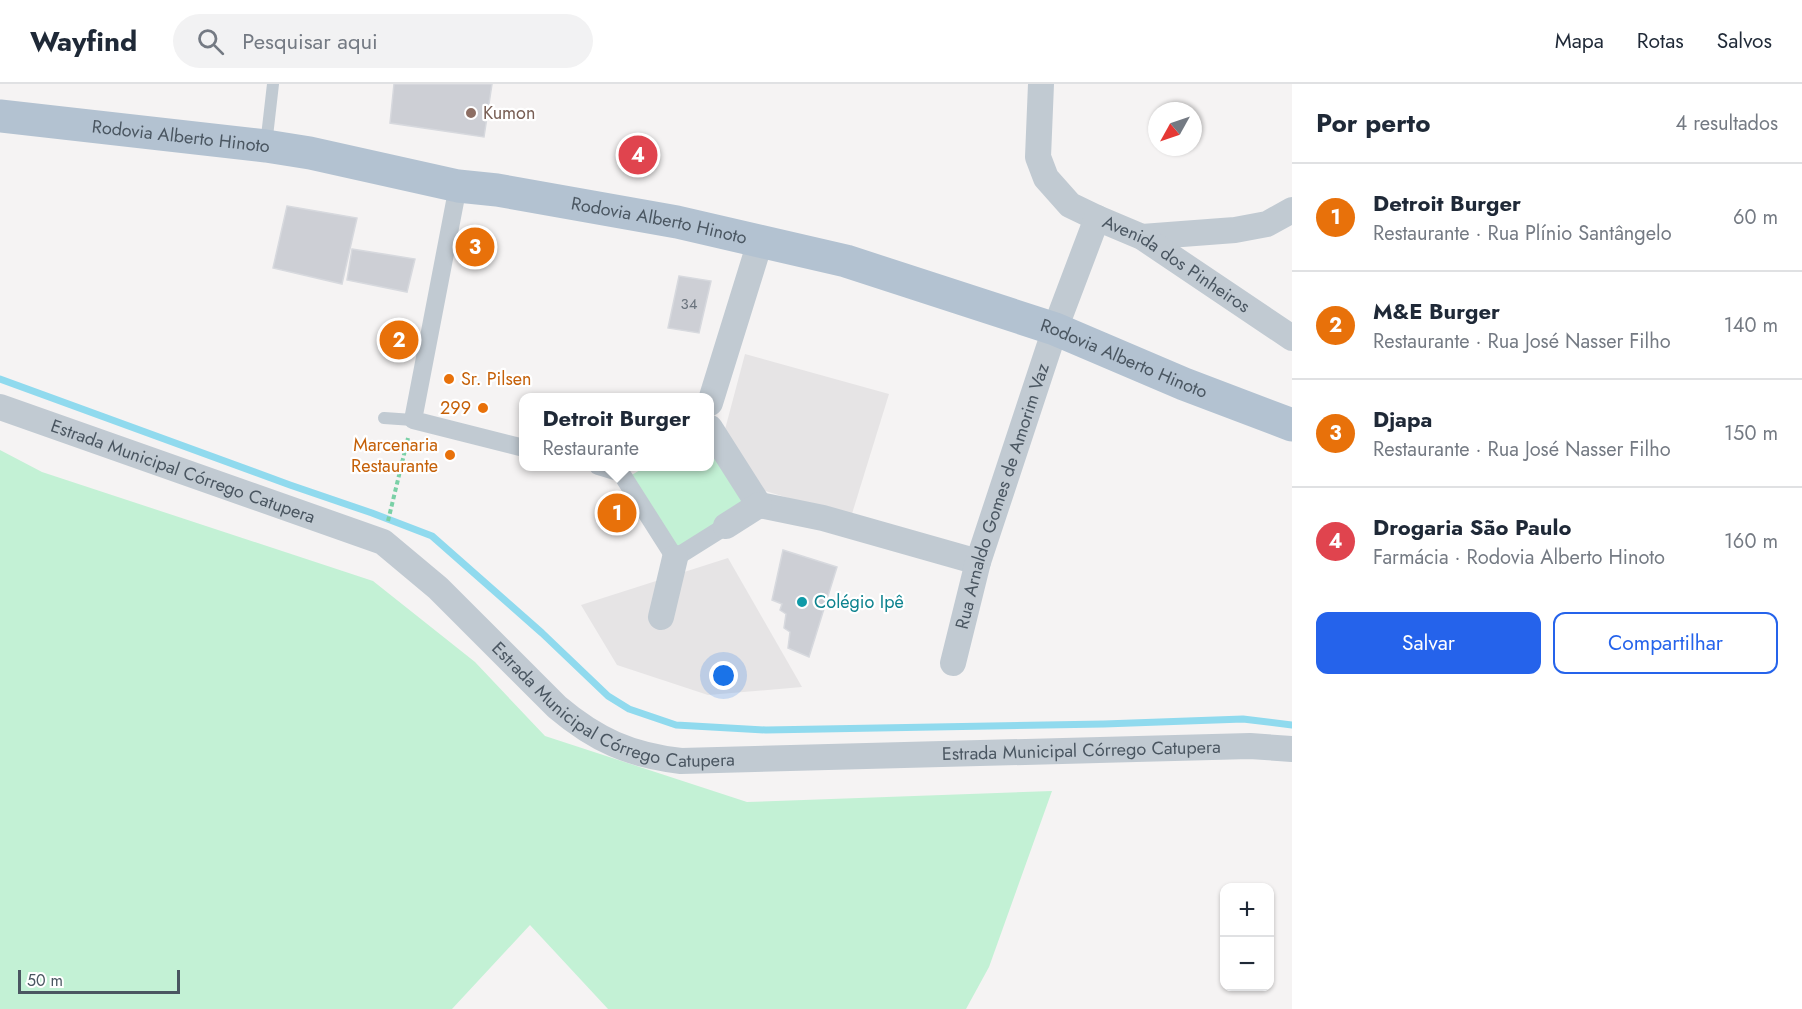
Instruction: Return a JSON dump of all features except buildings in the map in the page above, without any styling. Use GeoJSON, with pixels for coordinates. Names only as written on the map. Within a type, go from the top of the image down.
{"type":"FeatureCollection","features":[{"type":"Feature","properties":{"kind":"main road","name":"Rodovia Alberto Hinoto"},"geometry":{"type":"LineString","coordinates":[[0,116],[266,146],[309,153],[458,186],[497,190],[677,222],[846,261],[1055,329],[1184,384],[1292,425]]}},
{"type":"Feature","properties":{"kind":"street"},"geometry":{"type":"LineString","coordinates":[[1041,84],[1038,158],[1046,178],[1070,205],[1097,218]]}},
{"type":"Feature","properties":{"kind":"street"},"geometry":{"type":"LineString","coordinates":[[458,186],[413,420],[519,447]]}},
{"type":"Feature","properties":{"kind":"street"},"geometry":{"type":"LineString","coordinates":[[1142,237],[1235,230],[1267,224],[1292,210]]}},
{"type":"Feature","properties":{"kind":"street","name":"Avenida dos Pinheiros"},"geometry":{"type":"LineString","coordinates":[[1055,329],[1097,218],[1142,237],[1292,338]]}},
{"type":"Feature","properties":{"kind":"street"},"geometry":{"type":"LineString","coordinates":[[713,393],[760,242]]}},
{"type":"Feature","properties":{"kind":"street","name":"Rua Arnaldo Gomes de Amorim Vaz"},"geometry":{"type":"LineString","coordinates":[[953,663],[978,562],[1055,329]]}},
{"type":"Feature","properties":{"kind":"street","name":"Estrada Municipal Córrego Catupera"},"geometry":{"type":"LineString","coordinates":[[0,407],[383,542],[438,588],[575,723],[596,736],[638,754],[681,761],[1225,746],[1292,749]]}},
{"type":"Feature","properties":{"kind":"street"},"geometry":{"type":"LineString","coordinates":[[714,434],[759,505]]}},
{"type":"Feature","properties":{"kind":"street"},"geometry":{"type":"LineString","coordinates":[[627,471],[675,558],[661,617]]}},
{"type":"Feature","properties":{"kind":"street"},"geometry":{"type":"LineString","coordinates":[[675,558],[759,505],[823,518],[978,562]]}},
{"type":"Feature","properties":{"kind":"lane"},"geometry":{"type":"LineString","coordinates":[[266,146],[273,84]]}},
{"type":"Feature","properties":{"kind":"lane"},"geometry":{"type":"LineString","coordinates":[[384,418],[413,420]]}},
{"type":"Feature","properties":{"kind":"path"},"geometry":{"type":"LineString","coordinates":[[383,542],[413,420]]}},
{"type":"Feature","properties":{"kind":"shaded area"},"geometry":{"type":"Polygon","coordinates":[[[745,354],[889,394],[851,517],[759,489],[723,437],[745,354]]]}},
{"type":"Feature","properties":{"kind":"shaded area"},"geometry":{"type":"Polygon","coordinates":[[[728,558],[802,687],[708,695],[617,665],[581,605],[728,558]]]}},
{"type":"Feature","properties":{"kind":"green space"},"geometry":{"type":"Polygon","coordinates":[[[714,446],[749,503],[676,549],[630,476],[638,471],[714,471],[714,446]]]}},
{"type":"Feature","properties":{"kind":"green space"},"geometry":{"type":"Polygon","coordinates":[[[0,450],[42,472],[373,581],[475,662],[545,736],[747,802],[1052,791],[989,967],[966,1009],[608,1009],[530,925],[452,1009],[0,1009],[0,450]]]}},
{"type":"Feature","properties":{"kind":"waterway"},"geometry":{"type":"LineString","coordinates":[[0,379],[432,536],[542,633],[608,696],[629,709],[676,725],[766,730],[1243,719],[1292,725]]}},
{"type":"Feature","properties":{"kind":"place","name":"Kumon"},"geometry":{"type":"Point","coordinates":[471,113]}},
{"type":"Feature","properties":{"kind":"place","name":"Drogaria São Paulo"},"geometry":{"type":"Point","coordinates":[638,155]}},
{"type":"Feature","properties":{"kind":"place","name":"Djapa"},"geometry":{"type":"Point","coordinates":[475,247]}},
{"type":"Feature","properties":{"kind":"place","name":"M&E Burger"},"geometry":{"type":"Point","coordinates":[399,340]}},
{"type":"Feature","properties":{"kind":"place","name":"Sr. Pilsen"},"geometry":{"type":"Point","coordinates":[449,379]}},
{"type":"Feature","properties":{"kind":"place","name":"299"},"geometry":{"type":"Point","coordinates":[483,408]}},
{"type":"Feature","properties":{"kind":"place","name":"Marcenaria Restaurante"},"geometry":{"type":"Point","coordinates":[450,455]}},
{"type":"Feature","properties":{"kind":"place","name":"Detroit Burger"},"geometry":{"type":"Point","coordinates":[617,513]}},
{"type":"Feature","properties":{"kind":"place","name":"Colégio Ipê"},"geometry":{"type":"Point","coordinates":[802,602]}}]}
